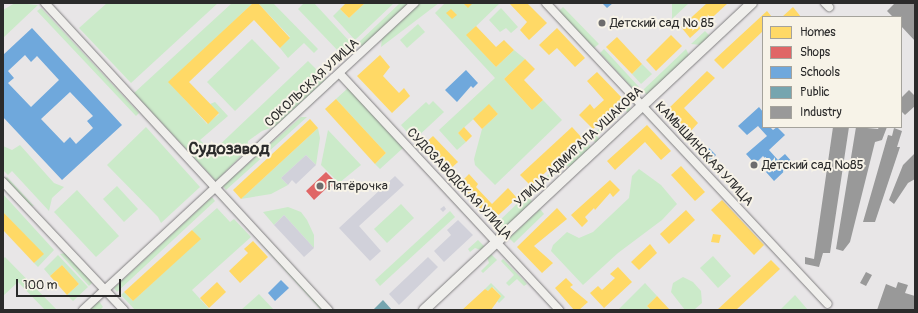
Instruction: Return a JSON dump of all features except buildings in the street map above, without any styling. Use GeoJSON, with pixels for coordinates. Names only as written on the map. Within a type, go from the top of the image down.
{"type":"FeatureCollection","features":[{"type":"Feature","properties":{"kind":"street"},"geometry":{"type":"LineString","coordinates":[[45,3],[328,310]]}},
{"type":"Feature","properties":{"kind":"street","name":"СОКОЛЬСКАЯ УЛИЦА"},"geometry":{"type":"LineString","coordinates":[[83,310],[215,187],[340,74],[415,3]]}},
{"type":"Feature","properties":{"kind":"street","name":"КАМЫШИНСКАЯ УЛИЦА"},"geometry":{"type":"LineString","coordinates":[[546,3],[828,304]]}},
{"type":"Feature","properties":{"kind":"street","name":"УЛИЦА АДМИРАЛА УШАКОВА"},"geometry":{"type":"LineString","coordinates":[[424,310],[752,3]]}},
{"type":"Feature","properties":{"kind":"street","name":"СУДОЗАВОДСКАЯ УЛИЦА"},"geometry":{"type":"LineString","coordinates":[[340,74],[559,310]]}},
{"type":"Feature","properties":{"kind":"street"},"geometry":{"type":"LineString","coordinates":[[3,182],[124,310]]}},
{"type":"Feature","properties":{"kind":"green space"},"geometry":{"type":"Polygon","coordinates":[[[15,3],[38,5],[3,38],[3,10],[15,3]]]}},
{"type":"Feature","properties":{"kind":"green space"},"geometry":{"type":"Polygon","coordinates":[[[107,3],[218,3],[131,83],[79,28],[107,3]]]}},
{"type":"Feature","properties":{"kind":"green space"},"geometry":{"type":"Polygon","coordinates":[[[232,3],[253,3],[169,82],[207,124],[219,114],[210,104],[215,102],[228,116],[200,140],[212,152],[308,61],[326,79],[276,126],[262,131],[248,141],[247,150],[216,181],[134,93],[232,3]]]}},
{"type":"Feature","properties":{"kind":"green space"},"geometry":{"type":"Polygon","coordinates":[[[258,3],[273,3],[318,49],[314,53],[304,43],[288,58],[280,48],[290,37],[258,3]]]}},
{"type":"Feature","properties":{"kind":"green space"},"geometry":{"type":"Polygon","coordinates":[[[304,3],[314,3],[352,44],[341,54],[298,9],[304,3]]]}},
{"type":"Feature","properties":{"kind":"green space"},"geometry":{"type":"Polygon","coordinates":[[[365,3],[394,3],[355,40],[333,16],[340,9],[349,18],[365,3]]]}},
{"type":"Feature","properties":{"kind":"green space"},"geometry":{"type":"Polygon","coordinates":[[[400,3],[409,3],[363,46],[357,44],[400,3]]]}},
{"type":"Feature","properties":{"kind":"green space"},"geometry":{"type":"Polygon","coordinates":[[[420,3],[439,3],[381,47],[382,39],[420,3]]]}},
{"type":"Feature","properties":{"kind":"green space"},"geometry":{"type":"Polygon","coordinates":[[[445,3],[500,3],[467,35],[496,67],[514,50],[525,59],[504,79],[532,110],[543,100],[562,120],[495,185],[475,165],[474,159],[482,129],[498,114],[489,105],[458,133],[466,142],[457,150],[439,130],[495,78],[435,13],[445,3]]]}},
{"type":"Feature","properties":{"kind":"green space"},"geometry":{"type":"Polygon","coordinates":[[[672,3],[689,3],[672,19],[672,3]]]}},
{"type":"Feature","properties":{"kind":"green space"},"geometry":{"type":"Polygon","coordinates":[[[563,7],[599,44],[594,48],[559,11],[563,7]]]}},
{"type":"Feature","properties":{"kind":"green space"},"geometry":{"type":"Polygon","coordinates":[[[41,8],[139,113],[136,116],[37,11],[41,8]]]}},
{"type":"Feature","properties":{"kind":"green space"},"geometry":{"type":"Polygon","coordinates":[[[501,8],[518,27],[511,33],[506,28],[500,32],[489,20],[501,8]]]}},
{"type":"Feature","properties":{"kind":"green space"},"geometry":{"type":"Polygon","coordinates":[[[418,24],[425,32],[407,48],[400,40],[418,24]]]}},
{"type":"Feature","properties":{"kind":"green space"},"geometry":{"type":"Polygon","coordinates":[[[705,31],[710,36],[701,45],[691,44],[705,31]]]}},
{"type":"Feature","properties":{"kind":"green space"},"geometry":{"type":"Polygon","coordinates":[[[252,39],[280,68],[235,111],[207,82],[252,39]]]}},
{"type":"Feature","properties":{"kind":"green space"},"geometry":{"type":"Polygon","coordinates":[[[604,49],[639,87],[635,91],[600,53],[604,49]]]}},
{"type":"Feature","properties":{"kind":"green space"},"geometry":{"type":"Polygon","coordinates":[[[686,49],[689,55],[647,95],[643,90],[686,49]]]}},
{"type":"Feature","properties":{"kind":"green space"},"geometry":{"type":"Polygon","coordinates":[[[642,64],[652,74],[641,84],[632,74],[642,64]]]}},
{"type":"Feature","properties":{"kind":"green space"},"geometry":{"type":"Polygon","coordinates":[[[348,88],[403,148],[380,169],[375,164],[386,153],[336,99],[348,88]]]}},
{"type":"Feature","properties":{"kind":"green space"},"geometry":{"type":"Polygon","coordinates":[[[433,101],[444,112],[414,140],[401,125],[426,102],[429,105],[433,101]]]}},
{"type":"Feature","properties":{"kind":"green space"},"geometry":{"type":"Polygon","coordinates":[[[626,104],[632,110],[628,113],[625,110],[597,136],[600,139],[596,143],[590,137],[626,104]]]}},
{"type":"Feature","properties":{"kind":"green space"},"geometry":{"type":"Polygon","coordinates":[[[301,117],[307,117],[226,190],[223,186],[301,117]]]}},
{"type":"Feature","properties":{"kind":"green space"},"geometry":{"type":"Polygon","coordinates":[[[146,127],[200,187],[161,223],[158,217],[107,165],[146,127]]]}},
{"type":"Feature","properties":{"kind":"green space"},"geometry":{"type":"Polygon","coordinates":[[[318,128],[320,138],[316,165],[306,155],[281,178],[288,185],[271,194],[241,199],[318,128]]]}},
{"type":"Feature","properties":{"kind":"green space"},"geometry":{"type":"Polygon","coordinates":[[[328,130],[361,165],[339,183],[321,165],[328,130]]]}},
{"type":"Feature","properties":{"kind":"green space"},"geometry":{"type":"Polygon","coordinates":[[[586,140],[591,147],[570,167],[564,165],[557,171],[554,169],[586,140]]]}},
{"type":"Feature","properties":{"kind":"green space"},"geometry":{"type":"Polygon","coordinates":[[[20,145],[54,183],[64,187],[52,198],[49,211],[12,171],[8,175],[3,170],[3,146],[12,150],[20,145]]]}},
{"type":"Feature","properties":{"kind":"green space"},"geometry":{"type":"Polygon","coordinates":[[[639,169],[661,185],[677,204],[662,220],[618,253],[583,285],[551,251],[553,245],[567,232],[579,238],[593,232],[629,198],[632,176],[639,169]]]}},
{"type":"Feature","properties":{"kind":"green space"},"geometry":{"type":"Polygon","coordinates":[[[553,170],[556,173],[540,188],[537,185],[553,170]]]}},
{"type":"Feature","properties":{"kind":"green space"},"geometry":{"type":"Polygon","coordinates":[[[7,177],[34,206],[28,205],[5,179],[7,177]]]}},
{"type":"Feature","properties":{"kind":"green space"},"geometry":{"type":"Polygon","coordinates":[[[117,186],[138,209],[124,222],[103,199],[117,186]]]}},
{"type":"Feature","properties":{"kind":"green space"},"geometry":{"type":"Polygon","coordinates":[[[77,190],[119,236],[96,257],[54,212],[77,190]]]}},
{"type":"Feature","properties":{"kind":"green space"},"geometry":{"type":"Polygon","coordinates":[[[3,194],[54,250],[38,267],[34,263],[43,254],[3,212],[3,194]]]}},
{"type":"Feature","properties":{"kind":"green space"},"geometry":{"type":"Polygon","coordinates":[[[526,195],[532,201],[531,204],[502,231],[496,224],[526,195]]]}},
{"type":"Feature","properties":{"kind":"green space"},"geometry":{"type":"Polygon","coordinates":[[[212,197],[215,201],[117,292],[114,288],[212,197]]]}},
{"type":"Feature","properties":{"kind":"green space"},"geometry":{"type":"Polygon","coordinates":[[[401,204],[414,218],[387,243],[374,229],[401,204]]]}},
{"type":"Feature","properties":{"kind":"green space"},"geometry":{"type":"Polygon","coordinates":[[[288,207],[301,212],[307,220],[314,235],[314,248],[284,215],[274,225],[263,212],[288,207]]]}},
{"type":"Feature","properties":{"kind":"green space"},"geometry":{"type":"Polygon","coordinates":[[[217,208],[230,222],[234,219],[251,237],[192,290],[210,310],[135,310],[121,295],[124,292],[133,301],[200,239],[192,230],[217,208]]]}},
{"type":"Feature","properties":{"kind":"green space"},"geometry":{"type":"Polygon","coordinates":[[[540,209],[544,214],[514,243],[509,238],[540,209]]]}},
{"type":"Feature","properties":{"kind":"green space"},"geometry":{"type":"Polygon","coordinates":[[[450,211],[455,217],[380,286],[375,280],[450,211]]]}},
{"type":"Feature","properties":{"kind":"green space"},"geometry":{"type":"Polygon","coordinates":[[[257,239],[325,310],[321,310],[257,239]]]}},
{"type":"Feature","properties":{"kind":"green space"},"geometry":{"type":"Polygon","coordinates":[[[478,240],[485,247],[481,250],[475,248],[470,252],[468,249],[478,240]]]}},
{"type":"Feature","properties":{"kind":"green space"},"geometry":{"type":"Polygon","coordinates":[[[65,253],[93,282],[89,286],[60,254],[65,253]]]}},
{"type":"Feature","properties":{"kind":"green space"},"geometry":{"type":"Polygon","coordinates":[[[491,254],[497,260],[483,273],[481,271],[489,263],[487,257],[491,254]]]}},
{"type":"Feature","properties":{"kind":"green space"},"geometry":{"type":"Polygon","coordinates":[[[58,255],[88,287],[73,301],[67,295],[79,284],[62,265],[50,276],[44,269],[58,255]]]}},
{"type":"Feature","properties":{"kind":"green space"},"geometry":{"type":"Polygon","coordinates":[[[713,256],[731,276],[718,288],[700,268],[713,256]]]}},
{"type":"Feature","properties":{"kind":"green space"},"geometry":{"type":"Polygon","coordinates":[[[5,257],[57,310],[45,310],[18,282],[3,296],[3,259],[5,257]]]}},
{"type":"Feature","properties":{"kind":"green space"},"geometry":{"type":"Polygon","coordinates":[[[503,259],[527,284],[524,286],[517,279],[509,286],[506,283],[514,275],[501,261],[503,259]]]}},
{"type":"Feature","properties":{"kind":"green space"},"geometry":{"type":"Polygon","coordinates":[[[683,277],[693,282],[701,291],[702,303],[695,309],[685,310],[671,292],[673,283],[683,277]]]}},
{"type":"Feature","properties":{"kind":"green space"},"geometry":{"type":"Polygon","coordinates":[[[491,283],[505,297],[499,303],[497,301],[501,296],[493,287],[488,291],[485,289],[491,283]]]}},
{"type":"Feature","properties":{"kind":"green space"},"geometry":{"type":"Polygon","coordinates":[[[645,283],[657,296],[647,306],[651,310],[618,310],[645,283]]]}},
{"type":"Feature","properties":{"kind":"green space"},"geometry":{"type":"Polygon","coordinates":[[[259,294],[274,310],[241,310],[259,294]]]}},
{"type":"Feature","properties":{"kind":"green space"},"geometry":{"type":"Polygon","coordinates":[[[795,295],[808,310],[780,310],[795,295]]]}},
{"type":"Feature","properties":{"kind":"green space"},"geometry":{"type":"Polygon","coordinates":[[[99,301],[103,307],[100,310],[89,310],[99,301]]]}},
{"type":"Feature","properties":{"kind":"place","name":"Детский сад № 85"},"geometry":{"type":"Point","coordinates":[602,23]}},
{"type":"Feature","properties":{"kind":"place","name":"Детский сад №85"},"geometry":{"type":"Point","coordinates":[754,165]}},
{"type":"Feature","properties":{"kind":"place","name":"Пятёрочка"},"geometry":{"type":"Point","coordinates":[320,186]}},
{"type":"Feature","properties":{"kind":"district","name":"Судозавод"},"geometry":{"type":"Point","coordinates":[229,149]}}]}
